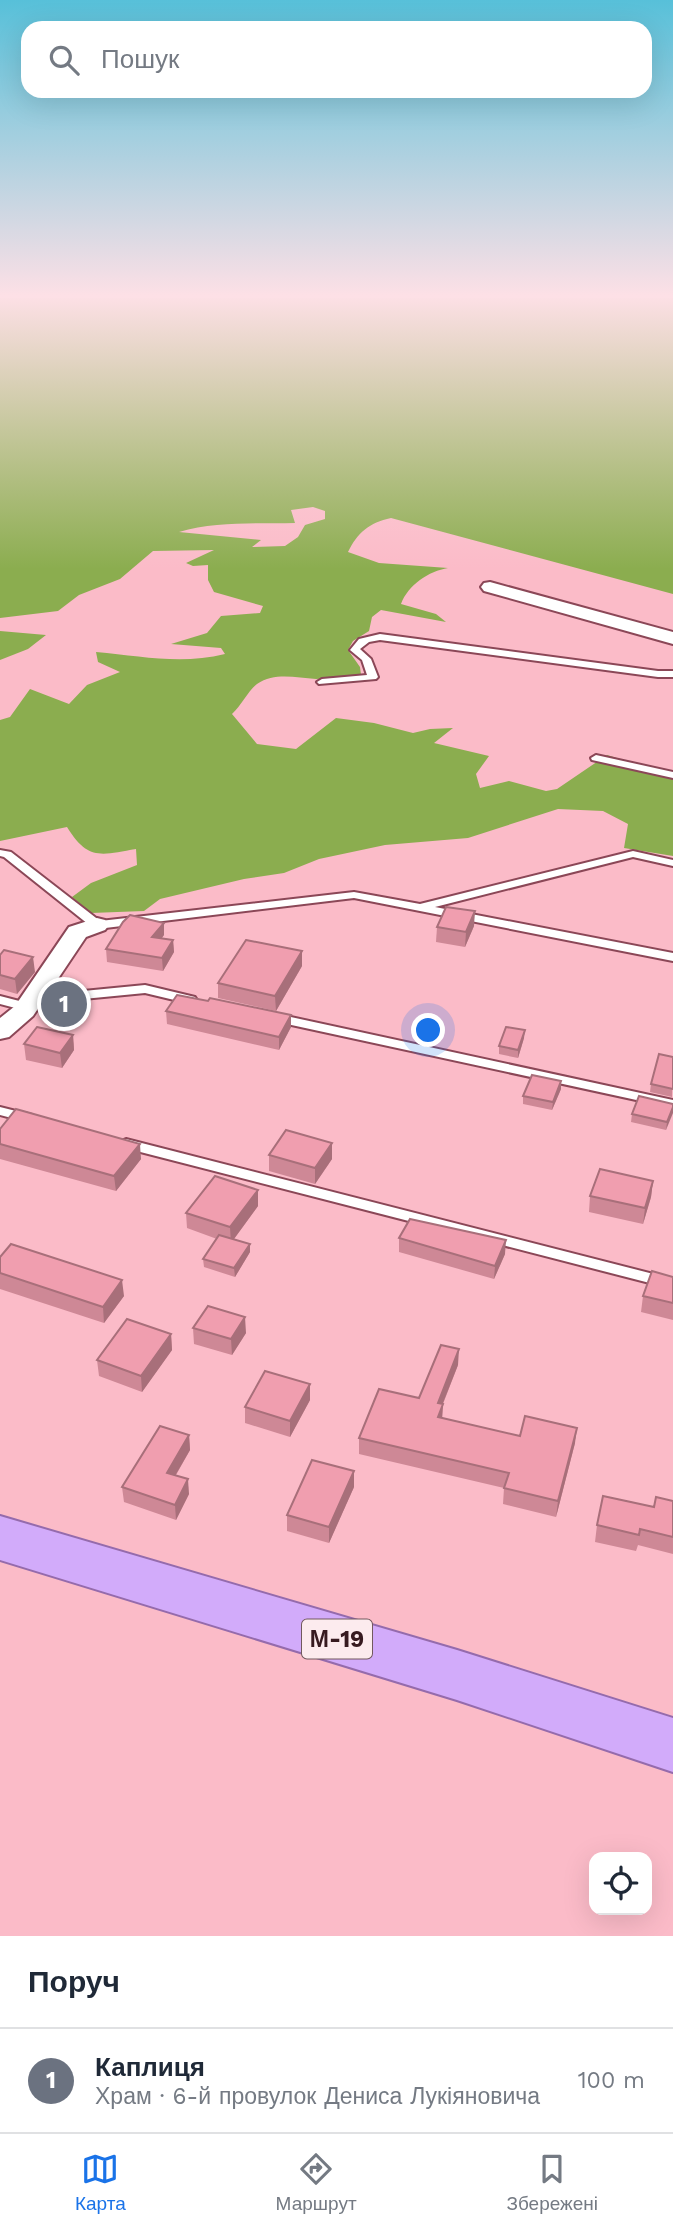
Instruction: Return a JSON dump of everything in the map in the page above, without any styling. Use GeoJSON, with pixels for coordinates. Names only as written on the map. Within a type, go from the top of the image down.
{"type":"FeatureCollection","features":[{"type":"Feature","properties":{"kind":"highway","name":"М-19"},"geometry":{"type":"LineString","coordinates":[[0,1538],[457,1675],[673,1745]]}},
{"type":"Feature","properties":{"kind":"street"},"geometry":{"type":"LineString","coordinates":[[490,587],[673,638]]}},
{"type":"Feature","properties":{"kind":"street"},"geometry":{"type":"LineString","coordinates":[[0,1031],[29,1003],[76,932],[97,925]]}},
{"type":"Feature","properties":{"kind":"lane"},"geometry":{"type":"LineString","coordinates":[[322,682],[373,677],[366,659],[355,650],[357,645],[368,638],[380,637],[673,674]]}},
{"type":"Feature","properties":{"kind":"lane"},"geometry":{"type":"LineString","coordinates":[[596,758],[673,775]]}},
{"type":"Feature","properties":{"kind":"lane"},"geometry":{"type":"LineString","coordinates":[[0,853],[7,854],[97,925],[304,901],[333,895],[354,895],[673,957]]}},
{"type":"Feature","properties":{"kind":"lane"},"geometry":{"type":"LineString","coordinates":[[419,907],[634,854],[673,863]]}},
{"type":"Feature","properties":{"kind":"lane"},"geometry":{"type":"LineString","coordinates":[[0,1000],[29,1003],[145,989],[210,1004]]}},
{"type":"Feature","properties":{"kind":"lane"},"geometry":{"type":"LineString","coordinates":[[263,1015],[673,1104]]}},
{"type":"Feature","properties":{"kind":"lane"},"geometry":{"type":"LineString","coordinates":[[0,1111],[40,1122]]}},
{"type":"Feature","properties":{"kind":"lane"},"geometry":{"type":"LineString","coordinates":[[108,1139],[673,1284]]}},
{"type":"Feature","properties":{"kind":"green space"},"geometry":{"type":"Polygon","coordinates":[[[0,388],[673,388],[673,594],[391,518],[383,520],[365,529],[348,552],[379,563],[448,568],[420,580],[401,604],[436,614],[446,622],[381,610],[372,617],[369,631],[353,641],[348,650],[360,667],[361,675],[264,680],[254,687],[232,714],[257,744],[296,749],[336,718],[374,723],[413,733],[453,728],[434,743],[489,756],[476,774],[480,788],[509,781],[546,791],[557,789],[607,755],[673,775],[673,856],[624,848],[628,824],[603,811],[558,809],[468,838],[385,845],[319,859],[284,873],[244,879],[160,899],[144,911],[91,913],[72,897],[91,883],[137,865],[136,849],[96,853],[82,846],[67,827],[0,841],[0,720],[10,717],[30,689],[69,704],[87,685],[120,672],[98,662],[96,652],[177,659],[225,654],[221,648],[171,644],[207,633],[221,616],[260,613],[263,606],[214,592],[208,580],[208,565],[193,566],[186,563],[214,550],[153,551],[120,579],[79,595],[58,611],[0,618],[0,388]],[[313,507],[291,510],[295,523],[222,525],[179,532],[261,540],[252,547],[285,546],[298,537],[305,525],[325,519],[325,511],[313,507]]]}},
{"type":"Feature","properties":{"kind":"green space"},"geometry":{"type":"Polygon","coordinates":[[[0,631],[46,635],[28,649],[0,660],[0,631]]]}},
{"type":"Feature","properties":{"kind":"building"},"geometry":{"type":"Polygon","coordinates":[[[446,907],[475,911],[466,932],[437,927],[446,907]]]}},
{"type":"Feature","properties":{"kind":"building"},"geometry":{"type":"Polygon","coordinates":[[[130,915],[164,923],[152,937],[173,940],[162,958],[106,949],[130,915]]]}},
{"type":"Feature","properties":{"kind":"building"},"geometry":{"type":"Polygon","coordinates":[[[246,940],[302,951],[275,996],[218,983],[246,940]]]}},
{"type":"Feature","properties":{"kind":"building"},"geometry":{"type":"Polygon","coordinates":[[[4,950],[33,957],[15,979],[0,975],[0,955],[4,950]]]}},
{"type":"Feature","properties":{"kind":"building"},"geometry":{"type":"Polygon","coordinates":[[[177,995],[208,1001],[210,998],[291,1015],[279,1037],[166,1011],[177,995]]]}},
{"type":"Feature","properties":{"kind":"building"},"geometry":{"type":"Polygon","coordinates":[[[37,1027],[73,1035],[60,1053],[24,1044],[37,1027]]]}},
{"type":"Feature","properties":{"kind":"building"},"geometry":{"type":"Polygon","coordinates":[[[506,1027],[525,1030],[518,1050],[499,1046],[506,1027]]]}},
{"type":"Feature","properties":{"kind":"building"},"geometry":{"type":"Polygon","coordinates":[[[659,1054],[673,1057],[673,1089],[651,1084],[659,1054]]]}},
{"type":"Feature","properties":{"kind":"building"},"geometry":{"type":"Polygon","coordinates":[[[532,1075],[561,1081],[553,1102],[523,1096],[532,1075]]]}},
{"type":"Feature","properties":{"kind":"building"},"geometry":{"type":"Polygon","coordinates":[[[639,1096],[673,1104],[667,1122],[632,1114],[639,1096]]]}},
{"type":"Feature","properties":{"kind":"building"},"geometry":{"type":"Polygon","coordinates":[[[16,1109],[140,1144],[114,1176],[0,1144],[0,1129],[16,1109]]]}},
{"type":"Feature","properties":{"kind":"building"},"geometry":{"type":"Polygon","coordinates":[[[286,1130],[332,1143],[315,1168],[269,1155],[286,1130]]]}},
{"type":"Feature","properties":{"kind":"building"},"geometry":{"type":"Polygon","coordinates":[[[600,1169],[653,1181],[645,1208],[590,1196],[600,1169]]]}},
{"type":"Feature","properties":{"kind":"building"},"geometry":{"type":"Polygon","coordinates":[[[215,1176],[258,1190],[230,1227],[186,1213],[215,1176]]]}},
{"type":"Feature","properties":{"kind":"building"},"geometry":{"type":"Polygon","coordinates":[[[410,1219],[506,1240],[495,1266],[399,1238],[410,1219]]]}},
{"type":"Feature","properties":{"kind":"building"},"geometry":{"type":"Polygon","coordinates":[[[219,1235],[250,1244],[234,1268],[203,1259],[219,1235]]]}},
{"type":"Feature","properties":{"kind":"building"},"geometry":{"type":"Polygon","coordinates":[[[11,1244],[122,1280],[103,1307],[0,1273],[0,1257],[11,1244]]]}},
{"type":"Feature","properties":{"kind":"building"},"geometry":{"type":"Polygon","coordinates":[[[652,1271],[673,1277],[673,1303],[643,1296],[652,1271]]]}},
{"type":"Feature","properties":{"kind":"building"},"geometry":{"type":"Polygon","coordinates":[[[208,1306],[245,1317],[231,1339],[193,1328],[208,1306]]]}},
{"type":"Feature","properties":{"kind":"building"},"geometry":{"type":"Polygon","coordinates":[[[127,1319],[171,1334],[141,1376],[97,1360],[127,1319]]]}},
{"type":"Feature","properties":{"kind":"building"},"geometry":{"type":"Polygon","coordinates":[[[441,1345],[459,1349],[438,1403],[443,1404],[438,1417],[520,1436],[525,1416],[577,1428],[558,1501],[504,1488],[509,1473],[359,1438],[379,1389],[419,1398],[441,1345]]]}},
{"type":"Feature","properties":{"kind":"building"},"geometry":{"type":"Polygon","coordinates":[[[265,1371],[310,1384],[290,1421],[245,1407],[265,1371]]]}},
{"type":"Feature","properties":{"kind":"building"},"geometry":{"type":"Polygon","coordinates":[[[160,1426],[189,1435],[167,1473],[188,1479],[175,1505],[122,1487],[160,1426]]]}},
{"type":"Feature","properties":{"kind":"building"},"geometry":{"type":"Polygon","coordinates":[[[312,1460],[354,1471],[329,1527],[287,1515],[312,1460]]]}},
{"type":"Feature","properties":{"kind":"building"},"geometry":{"type":"Polygon","coordinates":[[[603,1496],[654,1507],[656,1497],[673,1501],[673,1537],[640,1529],[639,1535],[597,1525],[603,1496]]]}},
{"type":"Feature","properties":{"kind":"place","name":"Каплиця"},"geometry":{"type":"Point","coordinates":[64,1004]}}]}
